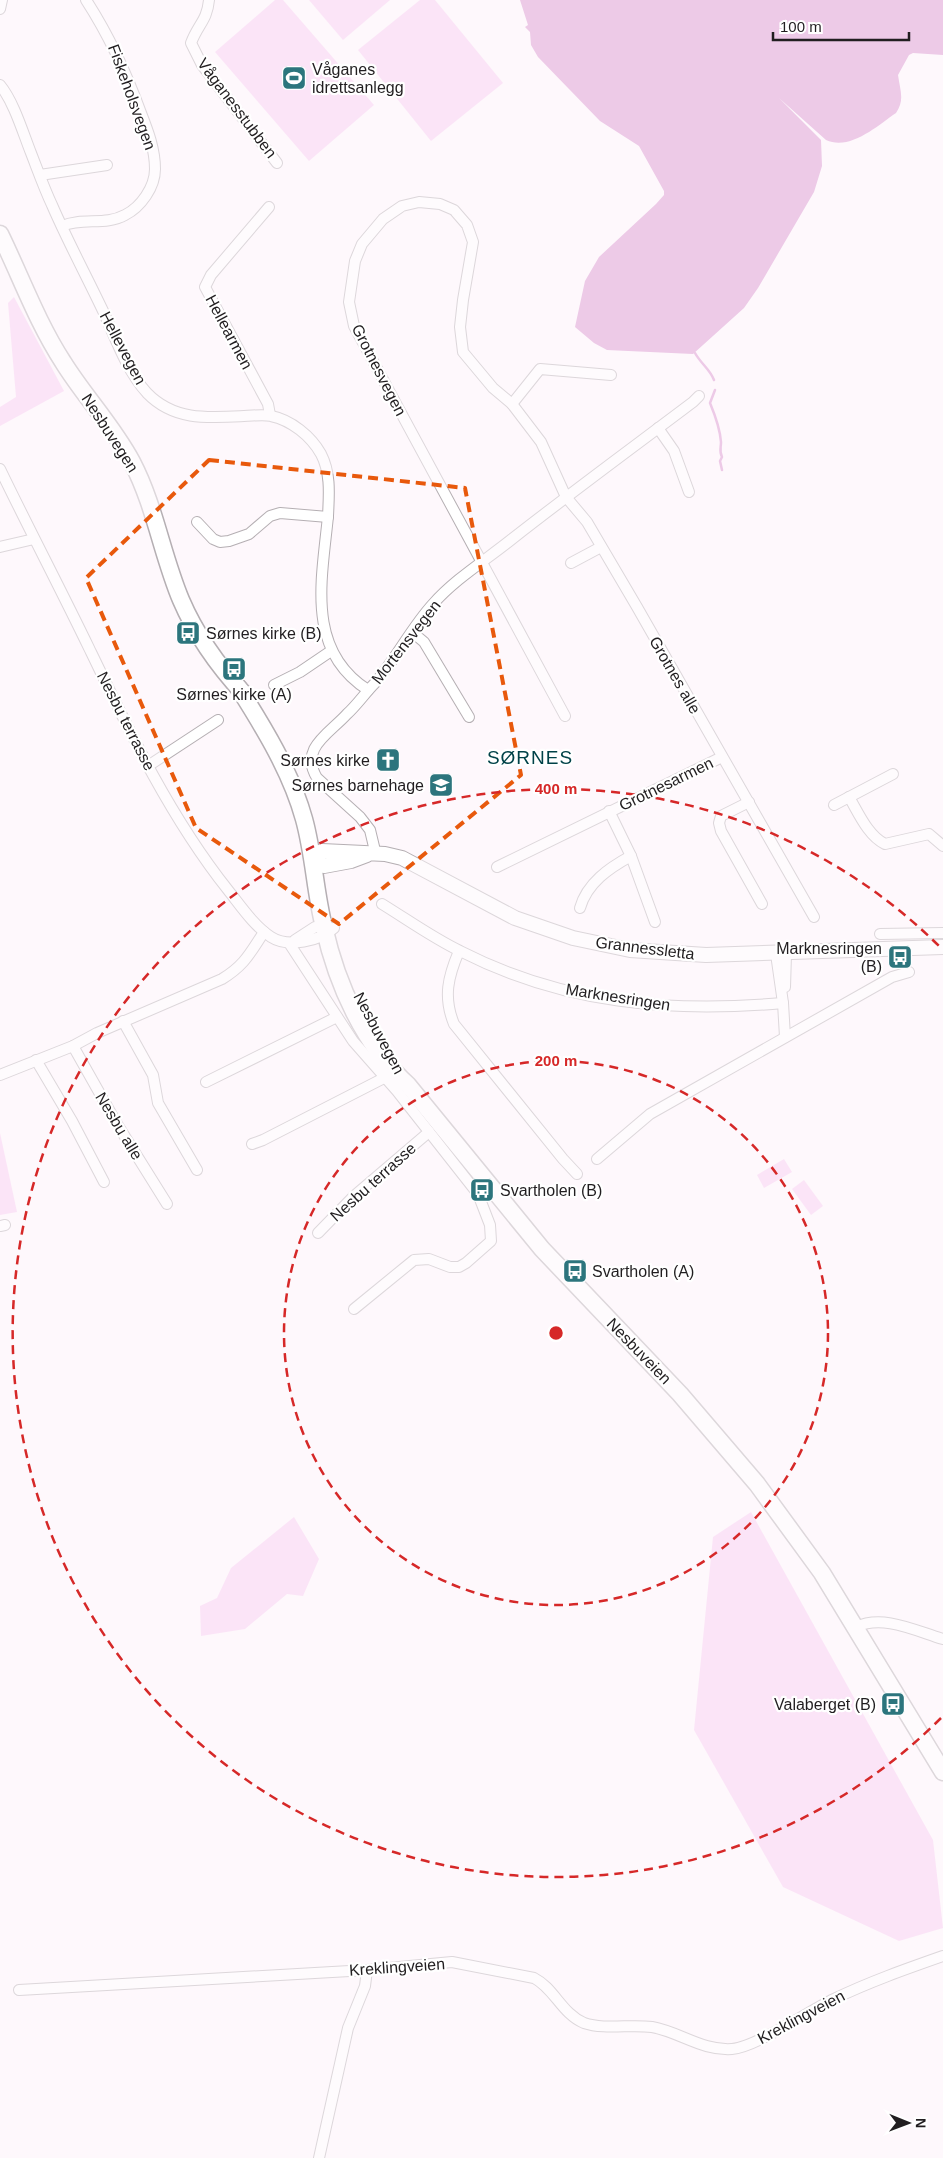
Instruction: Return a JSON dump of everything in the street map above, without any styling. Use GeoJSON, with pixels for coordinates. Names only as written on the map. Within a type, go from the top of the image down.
{"type":"FeatureCollection","features":[{"type":"Feature","properties":{"kind":"main road","name":"Nesbuvegen"},"geometry":{"type":"LineString","coordinates":[[0,234],[39,321],[54,347],[131,461],[149,500],[174,581],[190,619],[209,650],[238,687],[266,732],[284,768],[320,858],[328,930],[382,1043],[408,1085]]}},
{"type":"Feature","properties":{"kind":"main road","name":"Grannessletta"},"geometry":{"type":"LineString","coordinates":[[320,858],[351,861],[371,855],[392,856],[410,862],[478,900],[515,918],[550,931],[589,942],[630,950],[662,954],[781,954],[943,947]]}},
{"type":"Feature","properties":{"kind":"main road","name":"Nesbuveien"},"geometry":{"type":"LineString","coordinates":[[408,1085],[542,1249],[680,1394],[728,1448],[805,1547],[856,1627],[943,1772]]}},
{"type":"Feature","properties":{"kind":"street"},"geometry":{"type":"LineString","coordinates":[[0,8],[2,0]]}},
{"type":"Feature","properties":{"kind":"street","name":"Fiskeholsvegen"},"geometry":{"type":"LineString","coordinates":[[62,226],[73,222],[87,220],[99,222],[125,216],[138,206],[146,195],[155,171],[154,154],[148,133],[130,84],[110,38],[86,0]]}},
{"type":"Feature","properties":{"kind":"street","name":"Våganesstubben"},"geometry":{"type":"LineString","coordinates":[[209,0],[208,15],[195,31],[191,43],[202,65],[277,163]]}},
{"type":"Feature","properties":{"kind":"street","name":"Hellevegen"},"geometry":{"type":"LineString","coordinates":[[0,85],[22,128],[62,226],[126,362],[146,391],[155,401],[175,412],[200,418],[270,415],[300,430],[313,442],[322,455],[330,491],[321,614],[331,651],[347,673],[368,690]]}},
{"type":"Feature","properties":{"kind":"street"},"geometry":{"type":"LineString","coordinates":[[40,175],[107,165]]}},
{"type":"Feature","properties":{"kind":"street","name":"Grotnesvegen"},"geometry":{"type":"LineString","coordinates":[[565,716],[481,564],[354,326],[349,302],[355,261],[362,244],[383,218],[402,206],[419,202],[440,204],[454,210],[467,224],[473,242],[460,327],[462,352],[493,388],[512,404],[541,442],[566,497]]}},
{"type":"Feature","properties":{"kind":"street","name":"Hellearmen"},"geometry":{"type":"LineString","coordinates":[[269,207],[211,275],[205,287],[268,404],[270,415]]}},
{"type":"Feature","properties":{"kind":"street"},"geometry":{"type":"LineString","coordinates":[[512,404],[540,369],[611,375]]}},
{"type":"Feature","properties":{"kind":"street","name":"Mortensvegen"},"geometry":{"type":"LineString","coordinates":[[371,855],[370,830],[318,778],[312,763],[314,748],[348,714],[380,677],[434,604],[566,497],[698,396]]}},
{"type":"Feature","properties":{"kind":"street"},"geometry":{"type":"LineString","coordinates":[[658,428],[674,451],[689,492]]}},
{"type":"Feature","properties":{"kind":"street","name":"Nesbu terrasse"},"geometry":{"type":"LineString","coordinates":[[0,469],[148,766],[205,860],[264,932],[279,941],[289,943],[353,1041],[478,1194],[490,1225],[491,1241],[458,1267],[450,1267],[429,1259],[414,1260],[354,1309]]}},
{"type":"Feature","properties":{"kind":"street","name":"Grotnes alle"},"geometry":{"type":"LineString","coordinates":[[566,497],[587,522],[814,917]]}},
{"type":"Feature","properties":{"kind":"street"},"geometry":{"type":"LineString","coordinates":[[197,522],[213,539],[220,542],[249,534],[270,516],[280,513],[328,517]]}},
{"type":"Feature","properties":{"kind":"street"},"geometry":{"type":"LineString","coordinates":[[0,548],[34,539]]}},
{"type":"Feature","properties":{"kind":"street"},"geometry":{"type":"LineString","coordinates":[[571,563],[601,547]]}},
{"type":"Feature","properties":{"kind":"street"},"geometry":{"type":"LineString","coordinates":[[412,632],[424,642],[469,717]]}},
{"type":"Feature","properties":{"kind":"street"},"geometry":{"type":"LineString","coordinates":[[274,685],[300,672],[331,651]]}},
{"type":"Feature","properties":{"kind":"street"},"geometry":{"type":"LineString","coordinates":[[148,766],[218,720]]}},
{"type":"Feature","properties":{"kind":"street","name":"Grotnesarmen"},"geometry":{"type":"LineString","coordinates":[[497,867],[722,756]]}},
{"type":"Feature","properties":{"kind":"street"},"geometry":{"type":"LineString","coordinates":[[834,804],[893,774]]}},
{"type":"Feature","properties":{"kind":"street"},"geometry":{"type":"LineString","coordinates":[[849,797],[878,841],[885,844],[929,834],[943,846]]}},
{"type":"Feature","properties":{"kind":"street"},"geometry":{"type":"LineString","coordinates":[[749,802],[721,816],[719,823],[721,831],[762,904]]}},
{"type":"Feature","properties":{"kind":"street","name":"Grotnesarmen"},"geometry":{"type":"LineString","coordinates":[[609,811],[631,856],[655,922]]}},
{"type":"Feature","properties":{"kind":"street"},"geometry":{"type":"LineString","coordinates":[[580,908],[585,895],[594,882],[631,856]]}},
{"type":"Feature","properties":{"kind":"street","name":"Marknesringen"},"geometry":{"type":"LineString","coordinates":[[382,904],[459,951],[539,983],[578,994],[643,1005],[701,1008],[784,1003]]}},
{"type":"Feature","properties":{"kind":"street"},"geometry":{"type":"LineString","coordinates":[[289,943],[315,927],[328,930]]}},
{"type":"Feature","properties":{"kind":"street"},"geometry":{"type":"LineString","coordinates":[[0,1075],[74,1046],[123,1021],[222,979],[238,969],[264,932]]}},
{"type":"Feature","properties":{"kind":"street"},"geometry":{"type":"LineString","coordinates":[[880,934],[943,933]]}},
{"type":"Feature","properties":{"kind":"street"},"geometry":{"type":"LineString","coordinates":[[459,951],[447,987],[447,1000],[454,1024],[563,1159],[578,1174]]}},
{"type":"Feature","properties":{"kind":"street"},"geometry":{"type":"LineString","coordinates":[[781,954],[785,1037]]}},
{"type":"Feature","properties":{"kind":"street"},"geometry":{"type":"LineString","coordinates":[[597,1159],[650,1114],[785,1037],[837,1010],[892,977],[909,972]]}},
{"type":"Feature","properties":{"kind":"street"},"geometry":{"type":"LineString","coordinates":[[206,1082],[337,1017]]}},
{"type":"Feature","properties":{"kind":"street"},"geometry":{"type":"LineString","coordinates":[[123,1021],[153,1075],[158,1103],[197,1170]]}},
{"type":"Feature","properties":{"kind":"street","name":"Nesbu alle"},"geometry":{"type":"LineString","coordinates":[[74,1046],[117,1124],[167,1204]]}},
{"type":"Feature","properties":{"kind":"street"},"geometry":{"type":"LineString","coordinates":[[36,1060],[72,1121],[104,1182]]}},
{"type":"Feature","properties":{"kind":"street"},"geometry":{"type":"LineString","coordinates":[[252,1144],[384,1078]]}},
{"type":"Feature","properties":{"kind":"street","name":"Nesbu terrasse"},"geometry":{"type":"LineString","coordinates":[[318,1233],[354,1196],[429,1132]]}},
{"type":"Feature","properties":{"kind":"street"},"geometry":{"type":"LineString","coordinates":[[856,1627],[866,1622],[879,1621],[943,1638]]}},
{"type":"Feature","properties":{"kind":"street","name":"Kreklingveien"},"geometry":{"type":"LineString","coordinates":[[19,1990],[367,1970],[452,1962],[539,1980],[562,2006],[578,2020],[587,2024],[653,2027],[705,2047],[731,2049],[750,2044],[831,2000],[868,1983],[943,1956]]}},
{"type":"Feature","properties":{"kind":"street"},"geometry":{"type":"LineString","coordinates":[[319,2158],[348,2028],[366,1986],[367,1970]]}},
{"type":"Feature","properties":{"kind":"highlighted area"},"geometry":{"type":"Polygon","coordinates":[[[209,460],[465,488],[521,775],[339,924],[196,828],[86,578],[209,460]]]}},
{"type":"Feature","properties":{"kind":"shaded area","name":"Våganes idrettsanlegg"},"geometry":{"type":"Polygon","coordinates":[[[275,0],[283,0],[374,105],[309,161],[215,52],[275,0]]]}},
{"type":"Feature","properties":{"kind":"shaded area"},"geometry":{"type":"Polygon","coordinates":[[[309,0],[390,0],[343,40],[309,0]]]}},
{"type":"Feature","properties":{"kind":"shaded area"},"geometry":{"type":"Polygon","coordinates":[[[420,0],[435,0],[503,83],[431,141],[358,50],[420,0]]]}},
{"type":"Feature","properties":{"kind":"shaded area"},"geometry":{"type":"Polygon","coordinates":[[[520,0],[943,0],[943,55],[913,53],[909,55],[898,75],[901,99],[896,113],[863,136],[854,140],[835,143],[826,140],[779,98],[821,140],[822,166],[814,192],[758,288],[744,308],[693,354],[607,350],[594,343],[575,327],[585,281],[599,257],[656,204],[664,195],[664,191],[639,146],[600,121],[538,57],[531,45],[530,32],[525,27],[528,25],[520,0]]]}},
{"type":"Feature","properties":{"kind":"shaded area"},"geometry":{"type":"Polygon","coordinates":[[[14,297],[64,391],[0,426],[0,407],[16,397],[8,303],[14,297]]]}},
{"type":"Feature","properties":{"kind":"shaded area"},"geometry":{"type":"Polygon","coordinates":[[[0,1133],[17,1212],[0,1215],[0,1133]]]}},
{"type":"Feature","properties":{"kind":"shaded area"},"geometry":{"type":"Polygon","coordinates":[[[784,1159],[792,1172],[764,1188],[757,1175],[784,1159]]]}},
{"type":"Feature","properties":{"kind":"shaded area"},"geometry":{"type":"Polygon","coordinates":[[[804,1180],[823,1206],[811,1215],[792,1189],[804,1180]]]}},
{"type":"Feature","properties":{"kind":"shaded area"},"geometry":{"type":"Polygon","coordinates":[[[751,1512],[933,1840],[943,1928],[899,1941],[783,1887],[694,1730],[713,1537],[751,1512]]]}},
{"type":"Feature","properties":{"kind":"shaded area"},"geometry":{"type":"Polygon","coordinates":[[[294,1517],[319,1559],[303,1596],[287,1594],[245,1629],[201,1636],[200,1606],[217,1598],[231,1568],[294,1517]]]}},
{"type":"Feature","properties":{"kind":"waterway"},"geometry":{"type":"LineString","coordinates":[[695,353],[714,380]]}},
{"type":"Feature","properties":{"kind":"waterway"},"geometry":{"type":"LineString","coordinates":[[715,390],[710,403],[720,432],[720,451],[722,457],[720,461],[722,470]]}},
{"type":"Feature","properties":{"kind":"place","name":"Våganes idrettsanlegg"},"geometry":{"type":"Point","coordinates":[294,78]}},
{"type":"Feature","properties":{"kind":"place","name":"Sørnes kirke (B)"},"geometry":{"type":"Point","coordinates":[188,633]}},
{"type":"Feature","properties":{"kind":"place","name":"Sørnes kirke (A)"},"geometry":{"type":"Point","coordinates":[234,669]}},
{"type":"Feature","properties":{"kind":"place","name":"Sørnes kirke"},"geometry":{"type":"Point","coordinates":[388,760]}},
{"type":"Feature","properties":{"kind":"place","name":"Sørnes barnehage"},"geometry":{"type":"Point","coordinates":[441,785]}},
{"type":"Feature","properties":{"kind":"place","name":"Marknesringen (B)"},"geometry":{"type":"Point","coordinates":[900,957]}},
{"type":"Feature","properties":{"kind":"place","name":"Svartholen (B)"},"geometry":{"type":"Point","coordinates":[482,1190]}},
{"type":"Feature","properties":{"kind":"place","name":"Svartholen (A)"},"geometry":{"type":"Point","coordinates":[575,1271]}},
{"type":"Feature","properties":{"kind":"place","name":"Valaberget (B)"},"geometry":{"type":"Point","coordinates":[893,1704]}},
{"type":"Feature","properties":{"kind":"district","name":"SØRNES"},"geometry":{"type":"Point","coordinates":[530,757]}}]}
